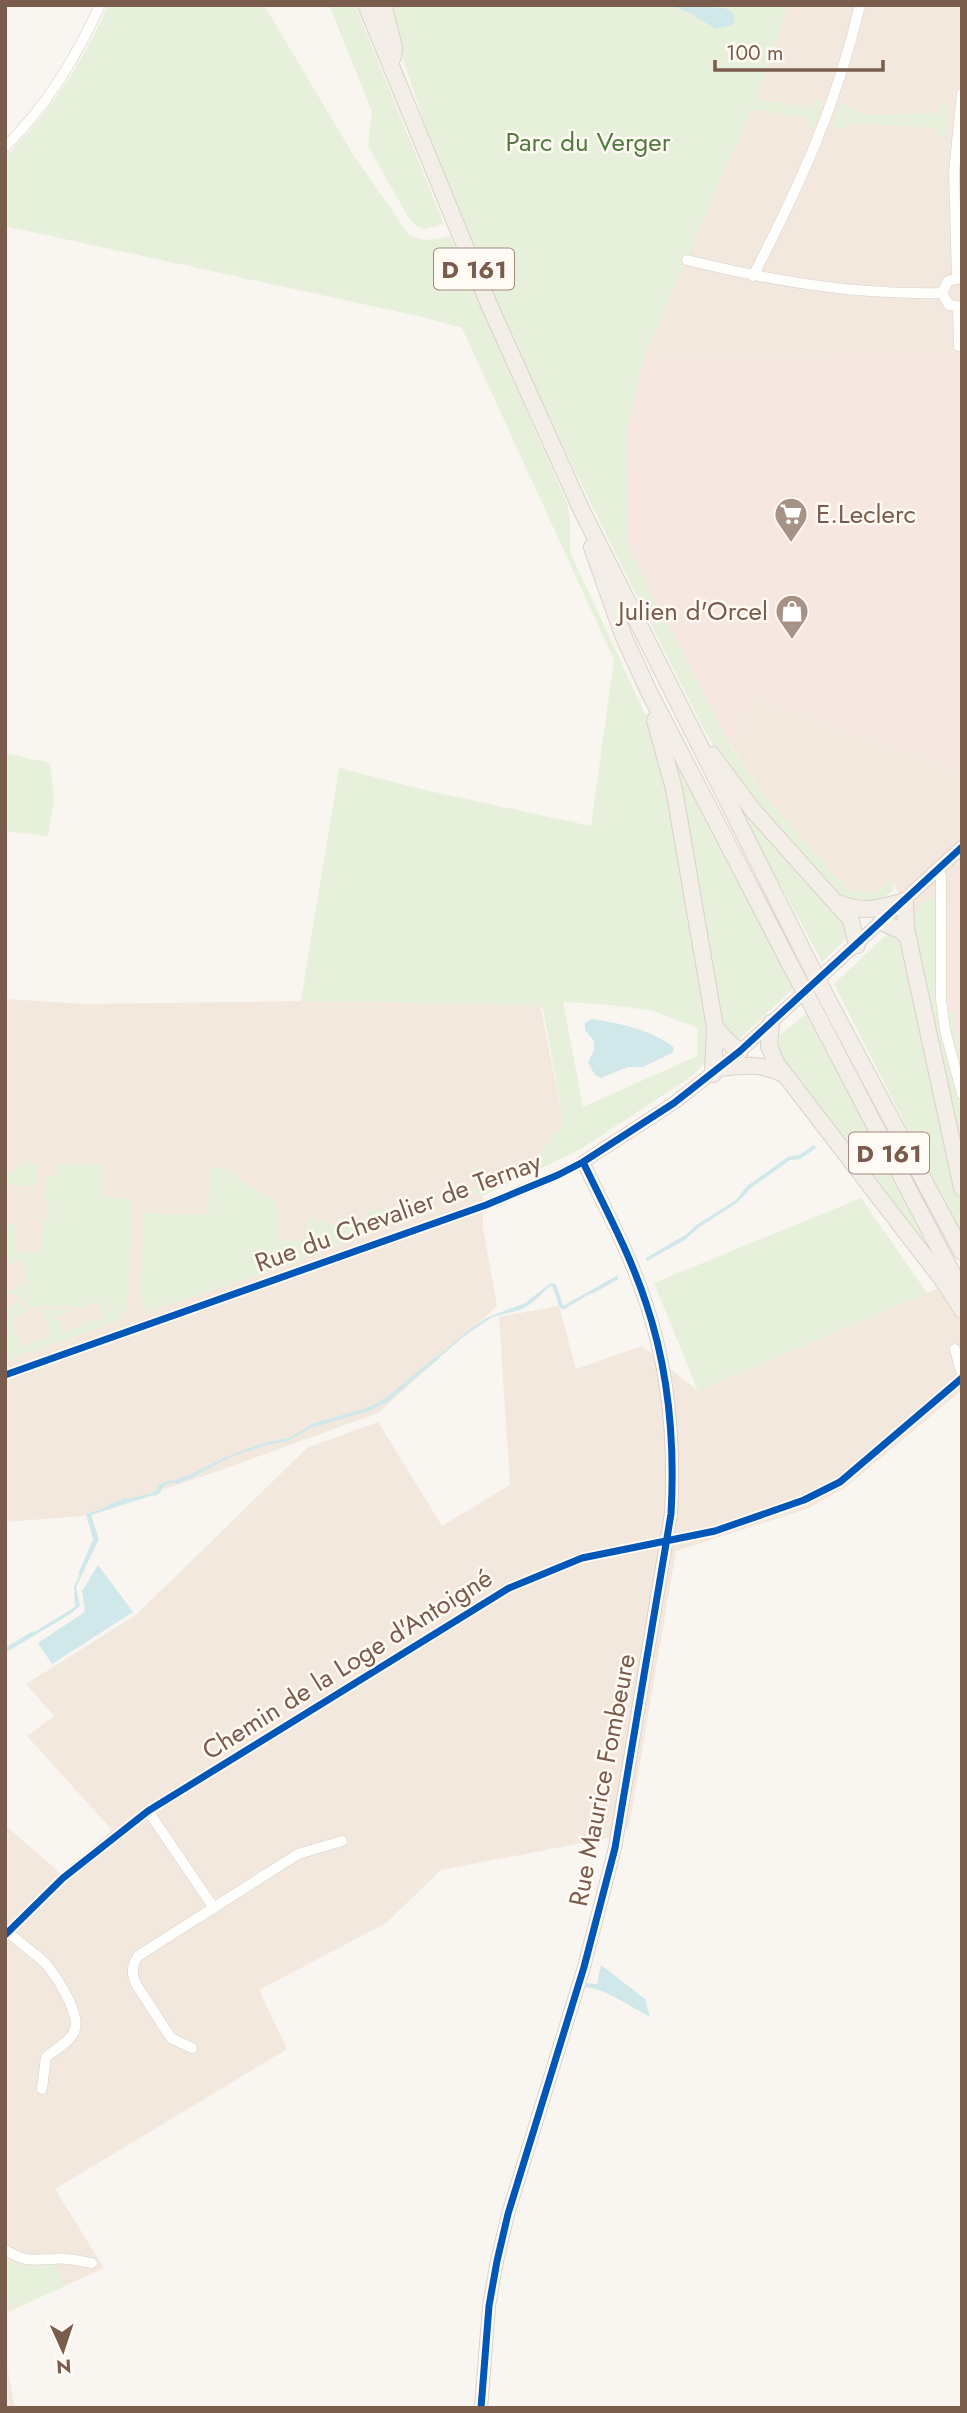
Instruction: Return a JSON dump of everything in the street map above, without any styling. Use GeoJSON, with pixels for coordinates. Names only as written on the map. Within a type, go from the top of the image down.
{"type":"FeatureCollection","features":[{"type":"Feature","properties":{"kind":"main road","name":"D 161"},"geometry":{"type":"LineString","coordinates":[[366,5],[485,295],[582,512],[805,955],[962,1252]]}},
{"type":"Feature","properties":{"kind":"main road"},"geometry":{"type":"LineString","coordinates":[[383,5],[394,47],[391,66]]}},
{"type":"Feature","properties":{"kind":"main road","name":"D 161"},"geometry":{"type":"LineString","coordinates":[[582,512],[611,604],[648,690],[962,1292]]}},
{"type":"Feature","properties":{"kind":"main road"},"geometry":{"type":"LineString","coordinates":[[648,690],[674,789],[715,1027],[716,1071],[752,1064],[771,1068],[785,1075]]}},
{"type":"Feature","properties":{"kind":"main road"},"geometry":{"type":"LineString","coordinates":[[689,725],[752,809],[851,920],[857,945]]}},
{"type":"Feature","properties":{"kind":"main road"},"geometry":{"type":"LineString","coordinates":[[838,903],[856,911],[905,901],[909,940],[962,1188]]}},
{"type":"Feature","properties":{"kind":"main road"},"geometry":{"type":"LineString","coordinates":[[881,922],[902,931],[909,940]]}},
{"type":"Feature","properties":{"kind":"main road"},"geometry":{"type":"LineString","coordinates":[[771,1023],[769,1046],[776,1063],[945,1283],[962,1310]]}},
{"type":"Feature","properties":{"kind":"main road"},"geometry":{"type":"LineString","coordinates":[[715,1027],[730,1045],[740,1052]]}},
{"type":"Feature","properties":{"kind":"street"},"geometry":{"type":"LineString","coordinates":[[5,147],[38,111],[59,82],[100,5]]}},
{"type":"Feature","properties":{"kind":"street"},"geometry":{"type":"LineString","coordinates":[[753,276],[812,156],[841,73],[860,5]]}},
{"type":"Feature","properties":{"kind":"street"},"geometry":{"type":"LineString","coordinates":[[959,346],[960,308],[945,302],[942,293],[948,281],[959,278],[954,172],[962,93]]}},
{"type":"Feature","properties":{"kind":"street"},"geometry":{"type":"LineString","coordinates":[[687,260],[753,276],[847,290],[942,293]]}},
{"type":"Feature","properties":{"kind":"street","name":"Rue du Chevalier de Ternay"},"geometry":{"type":"LineString","coordinates":[[5,1375],[486,1205],[583,1162],[653,1118],[740,1052],[962,846]]}},
{"type":"Feature","properties":{"kind":"street"},"geometry":{"type":"LineString","coordinates":[[938,869],[941,876],[941,999],[945,1030],[962,1094]]}},
{"type":"Feature","properties":{"kind":"street","name":"Rue Maurice Fombeure"},"geometry":{"type":"LineString","coordinates":[[481,2408],[489,2306],[496,2261],[615,1849],[666,1542],[673,1480],[669,1408],[657,1336],[628,1257],[583,1162]]}},
{"type":"Feature","properties":{"kind":"street","name":"Chemin de la Loge d'Antoigné"},"geometry":{"type":"LineString","coordinates":[[7,1934],[63,1878],[148,1811],[509,1588],[582,1558],[715,1531],[804,1500],[840,1482],[962,1376],[955,1349]]}},
{"type":"Feature","properties":{"kind":"street"},"geometry":{"type":"LineString","coordinates":[[148,1811],[214,1908]]}},
{"type":"Feature","properties":{"kind":"street"},"geometry":{"type":"LineString","coordinates":[[192,2048],[171,2038],[136,1984],[132,1975],[138,1956],[298,1854],[342,1841]]}},
{"type":"Feature","properties":{"kind":"street"},"geometry":{"type":"LineString","coordinates":[[7,1934],[46,1965],[74,2009],[77,2020],[75,2031],[67,2041],[46,2057],[42,2089]]}},
{"type":"Feature","properties":{"kind":"street"},"geometry":{"type":"LineString","coordinates":[[5,2250],[27,2261],[39,2262],[54,2258],[92,2263]]}},
{"type":"Feature","properties":{"kind":"shaded area"},"geometry":{"type":"Polygon","coordinates":[[[787,5],[962,5],[962,1104],[916,925],[892,881],[874,893],[848,891],[764,795],[719,728],[643,360],[751,109],[772,57],[787,5]]]}},
{"type":"Feature","properties":{"kind":"shaded area"},"geometry":{"type":"Polygon","coordinates":[[[962,353],[962,771],[748,694],[732,749],[628,547],[626,436],[643,360],[962,353]]]}},
{"type":"Feature","properties":{"kind":"shaded area"},"geometry":{"type":"Polygon","coordinates":[[[962,861],[962,1074],[947,1013],[951,894],[957,865],[962,861]]]}},
{"type":"Feature","properties":{"kind":"shaded area"},"geometry":{"type":"Polygon","coordinates":[[[5,999],[86,1004],[301,1001],[540,1005],[564,1123],[529,1166],[470,1191],[483,1196],[483,1229],[497,1306],[378,1413],[204,1476],[82,1516],[5,1522],[5,999]]]}},
{"type":"Feature","properties":{"kind":"shaded area"},"geometry":{"type":"Polygon","coordinates":[[[962,1276],[962,1390],[846,1487],[807,1509],[676,1551],[629,1827],[609,1838],[441,1870],[386,1923],[259,1990],[287,2049],[55,2189],[104,2268],[5,2313],[5,1825],[61,1874],[112,1830],[27,1736],[54,1716],[26,1684],[136,1615],[307,1448],[378,1422],[442,1526],[510,1485],[499,1317],[559,1306],[576,1369],[642,1346],[698,1391],[962,1276]]]}},
{"type":"Feature","properties":{"kind":"shaded area"},"geometry":{"type":"Polygon","coordinates":[[[5,2355],[15,2408],[5,2408],[5,2355]]]}},
{"type":"Feature","properties":{"kind":"green space"},"geometry":{"type":"Polygon","coordinates":[[[108,5],[264,5],[354,156],[408,233],[423,239],[450,236],[567,503],[570,552],[650,725],[662,767],[710,1032],[708,1060],[692,1076],[581,1149],[483,1196],[469,1191],[529,1166],[564,1123],[543,1009],[540,1005],[301,1001],[339,768],[429,791],[591,826],[614,660],[462,328],[427,318],[5,226],[5,157],[36,123],[64,86],[108,5]],[[563,1002],[583,1107],[697,1056],[698,1028],[653,1011],[563,1002]]]}},
{"type":"Feature","properties":{"kind":"green space"},"geometry":{"type":"Polygon","coordinates":[[[329,5],[355,5],[444,224],[425,229],[416,226],[368,146],[372,111],[329,5]]]}},
{"type":"Feature","properties":{"kind":"green space","name":"Parc du Verger"},"geometry":{"type":"Polygon","coordinates":[[[388,5],[787,5],[772,57],[755,98],[809,108],[816,100],[823,101],[813,130],[807,127],[805,118],[751,109],[643,360],[626,436],[628,547],[732,749],[764,795],[848,891],[874,893],[892,881],[894,889],[881,900],[857,905],[833,892],[723,762],[704,730],[523,362],[457,208],[424,122],[388,5]]]}},
{"type":"Feature","properties":{"kind":"green space"},"geometry":{"type":"Polygon","coordinates":[[[841,103],[850,107],[853,112],[873,115],[937,113],[940,105],[948,103],[945,137],[935,135],[934,128],[850,123],[843,129],[832,128],[841,103]]]}},
{"type":"Feature","properties":{"kind":"green space"},"geometry":{"type":"Polygon","coordinates":[[[663,735],[793,989],[735,1043],[721,1031],[663,735]]]}},
{"type":"Feature","properties":{"kind":"green space"},"geometry":{"type":"Polygon","coordinates":[[[5,753],[50,763],[54,799],[48,836],[5,831],[5,753]]]}},
{"type":"Feature","properties":{"kind":"green space"},"geometry":{"type":"Polygon","coordinates":[[[721,775],[844,917],[849,936],[822,962],[721,775]]]}},
{"type":"Feature","properties":{"kind":"green space"},"geometry":{"type":"Polygon","coordinates":[[[932,897],[936,900],[936,991],[940,1026],[962,1111],[962,1152],[913,926],[918,908],[932,897]]]}},
{"type":"Feature","properties":{"kind":"green space"},"geometry":{"type":"Polygon","coordinates":[[[894,932],[905,946],[962,1202],[962,1236],[834,984],[887,934],[894,932]]]}},
{"type":"Feature","properties":{"kind":"green space"},"geometry":{"type":"Polygon","coordinates":[[[953,1010],[962,1066],[962,1074],[947,1013],[953,1010]]]}},
{"type":"Feature","properties":{"kind":"green space"},"geometry":{"type":"Polygon","coordinates":[[[806,1014],[945,1274],[782,1063],[778,1047],[779,1036],[806,1014]]]}},
{"type":"Feature","properties":{"kind":"green space"},"geometry":{"type":"Polygon","coordinates":[[[24,1162],[37,1163],[36,1184],[7,1185],[5,1206],[5,1176],[24,1162]]]}},
{"type":"Feature","properties":{"kind":"green space"},"geometry":{"type":"Polygon","coordinates":[[[57,1164],[104,1165],[103,1197],[131,1199],[127,1307],[118,1321],[5,1361],[5,1299],[8,1307],[17,1304],[15,1297],[30,1312],[10,1319],[20,1347],[51,1337],[41,1309],[73,1310],[57,1316],[63,1332],[103,1318],[97,1302],[81,1307],[40,1306],[31,1309],[16,1293],[5,1296],[5,1292],[28,1285],[21,1260],[5,1265],[5,1247],[8,1246],[5,1226],[16,1224],[15,1252],[41,1254],[43,1220],[48,1219],[49,1204],[45,1203],[46,1176],[56,1176],[57,1164]]]}},
{"type":"Feature","properties":{"kind":"green space"},"geometry":{"type":"Polygon","coordinates":[[[210,1168],[224,1168],[275,1201],[277,1240],[305,1241],[307,1218],[367,1227],[368,1210],[386,1210],[385,1216],[375,1230],[289,1265],[286,1259],[282,1261],[283,1267],[146,1312],[141,1298],[144,1213],[208,1215],[210,1168]]]}},
{"type":"Feature","properties":{"kind":"green space"},"geometry":{"type":"Polygon","coordinates":[[[861,1198],[927,1293],[698,1391],[654,1283],[861,1198]]]}},
{"type":"Feature","properties":{"kind":"green space"},"geometry":{"type":"Polygon","coordinates":[[[5,2258],[30,2266],[55,2263],[65,2286],[12,2310],[5,2297],[5,2258]]]}},
{"type":"Feature","properties":{"kind":"water"},"geometry":{"type":"Polygon","coordinates":[[[670,5],[725,8],[732,12],[735,19],[732,25],[716,29],[688,12],[670,5]]]}},
{"type":"Feature","properties":{"kind":"water"},"geometry":{"type":"Polygon","coordinates":[[[592,1019],[646,1032],[674,1048],[672,1053],[643,1067],[628,1067],[601,1078],[595,1075],[588,1063],[594,1050],[594,1041],[585,1030],[585,1023],[592,1019]]]}},
{"type":"Feature","properties":{"kind":"water"},"geometry":{"type":"Polygon","coordinates":[[[814,1145],[816,1148],[800,1159],[790,1160],[685,1240],[647,1261],[646,1258],[736,1200],[747,1186],[788,1157],[799,1155],[814,1145]]]}},
{"type":"Feature","properties":{"kind":"water"},"geometry":{"type":"Polygon","coordinates":[[[618,1275],[618,1280],[606,1284],[563,1310],[553,1287],[550,1286],[520,1310],[492,1317],[463,1337],[386,1403],[374,1407],[391,1397],[465,1333],[486,1318],[525,1303],[551,1283],[556,1284],[563,1306],[618,1275]]]}},
{"type":"Feature","properties":{"kind":"water"},"geometry":{"type":"Polygon","coordinates":[[[374,1407],[311,1428],[288,1441],[230,1457],[194,1477],[164,1485],[160,1493],[91,1515],[99,1539],[76,1587],[80,1606],[5,1653],[5,1650],[75,1607],[74,1587],[96,1537],[88,1514],[158,1492],[163,1483],[186,1477],[225,1457],[264,1443],[288,1438],[310,1426],[374,1407]]]}},
{"type":"Feature","properties":{"kind":"water"},"geometry":{"type":"Polygon","coordinates":[[[98,1565],[133,1612],[52,1664],[38,1643],[85,1612],[82,1591],[98,1565]]]}},
{"type":"Feature","properties":{"kind":"water"},"geometry":{"type":"Polygon","coordinates":[[[601,1965],[645,1999],[650,2017],[609,1994],[584,1987],[585,1983],[597,1984],[601,1965]]]}},
{"type":"Feature","properties":{"kind":"waterway"},"geometry":{"type":"LineString","coordinates":[[592,1292],[610,1282]]}},
{"type":"Feature","properties":{"kind":"waterway"},"geometry":{"type":"LineString","coordinates":[[311,1426],[369,1409],[386,1400],[437,1358]]}},
{"type":"Feature","properties":{"kind":"waterway"},"geometry":{"type":"LineString","coordinates":[[176,1482],[192,1476]]}},
{"type":"Feature","properties":{"kind":"waterway"},"geometry":{"type":"LineString","coordinates":[[154,1494],[165,1484]]}},
{"type":"Feature","properties":{"kind":"waterway"},"geometry":{"type":"LineString","coordinates":[[110,1506],[126,1500]]}},
{"type":"Feature","properties":{"kind":"waterway"},"geometry":{"type":"LineString","coordinates":[[80,1574],[95,1539],[88,1515],[93,1513]]}},
{"type":"Feature","properties":{"kind":"waterway"},"geometry":{"type":"LineString","coordinates":[[5,1650],[33,1633]]}},
{"type":"Feature","properties":{"kind":"cycle path"},"geometry":{"type":"LineString","coordinates":[[5,1375],[486,1205],[583,1162],[674,1103],[740,1051],[962,847]]}},
{"type":"Feature","properties":{"kind":"cycle path"},"geometry":{"type":"LineString","coordinates":[[481,2408],[489,2306],[497,2261],[508,2214],[584,1967],[615,1848],[671,1514],[669,1407],[654,1329],[633,1267],[583,1162]]}},
{"type":"Feature","properties":{"kind":"cycle path"},"geometry":{"type":"LineString","coordinates":[[5,1935],[63,1878],[148,1811],[509,1588],[582,1558],[715,1531],[804,1500],[840,1482],[962,1378]]}},
{"type":"Feature","properties":{"kind":"place","name":"E.Leclerc"},"geometry":{"type":"Point","coordinates":[791,544]}},
{"type":"Feature","properties":{"kind":"place","name":"Julien d'Orcel"},"geometry":{"type":"Point","coordinates":[792,641]}}]}
